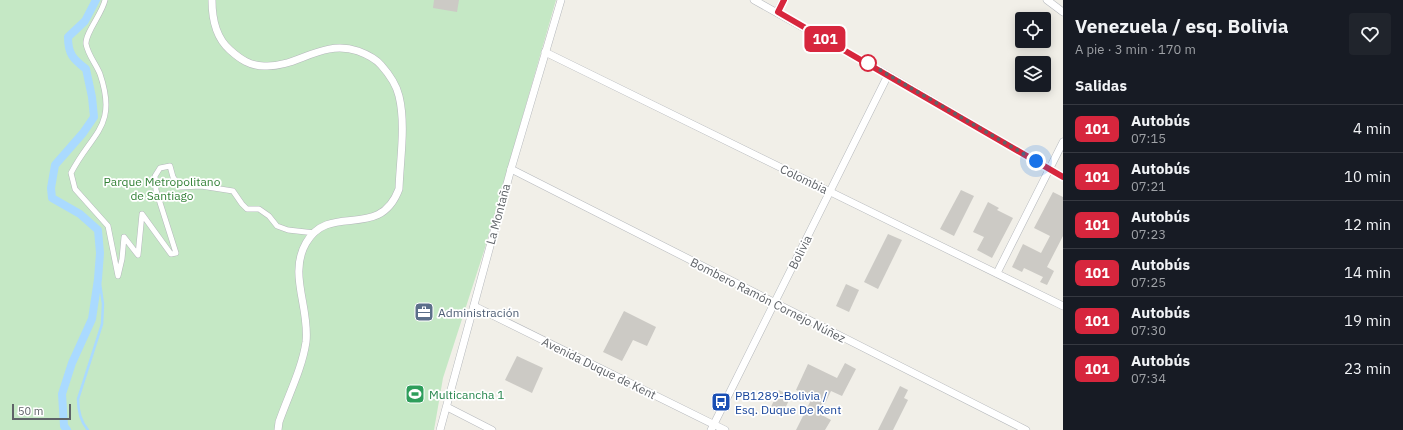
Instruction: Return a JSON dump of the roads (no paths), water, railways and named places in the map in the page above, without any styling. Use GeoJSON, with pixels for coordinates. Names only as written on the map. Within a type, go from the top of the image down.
{"type":"FeatureCollection","features":[{"type":"Feature","properties":{"kind":"street"},"geometry":{"type":"LineString","coordinates":[[105,0],[104,8],[88,33],[86,43],[102,82],[105,97],[106,119],[96,138],[80,155],[71,173],[75,190],[108,226],[118,276],[122,259],[124,237],[138,255],[142,214],[171,254],[176,254],[156,190],[155,176],[160,168],[170,166],[173,177],[180,187],[201,186],[233,191],[247,209],[259,209],[269,216],[277,226],[288,230],[315,233]]}},
{"type":"Feature","properties":{"kind":"street"},"geometry":{"type":"LineString","coordinates":[[212,0],[214,26],[227,47],[242,60],[254,65],[274,66],[315,52],[344,47],[366,54],[378,62],[392,78],[399,95],[402,117],[399,189],[395,201],[386,211],[374,218],[329,224],[315,233],[307,242],[300,254],[298,270],[307,328],[304,353],[281,415],[278,430]]}},
{"type":"Feature","properties":{"kind":"street","name":"La Montaña"},"geometry":{"type":"LineString","coordinates":[[440,430],[511,169],[561,0]]}},
{"type":"Feature","properties":{"kind":"street"},"geometry":{"type":"LineString","coordinates":[[754,0],[778,12],[888,75],[1063,177]]}},
{"type":"Feature","properties":{"kind":"street"},"geometry":{"type":"LineString","coordinates":[[778,12],[784,0]]}},
{"type":"Feature","properties":{"kind":"street"},"geometry":{"type":"LineString","coordinates":[[1047,0],[1063,12]]}},
{"type":"Feature","properties":{"kind":"street","name":"Colombia"},"geometry":{"type":"LineString","coordinates":[[545,52],[1063,306]]}},
{"type":"Feature","properties":{"kind":"street","name":"Bolivia"},"geometry":{"type":"LineString","coordinates":[[713,427],[888,75]]}},
{"type":"Feature","properties":{"kind":"street"},"geometry":{"type":"LineString","coordinates":[[997,273],[1063,142]]}},
{"type":"Feature","properties":{"kind":"street","name":"Bombero Ramón Cornejo Núñez"},"geometry":{"type":"LineString","coordinates":[[511,169],[1026,430]]}},
{"type":"Feature","properties":{"kind":"street","name":"Avenida Duque de Kent"},"geometry":{"type":"LineString","coordinates":[[474,306],[713,427],[725,430]]}},
{"type":"Feature","properties":{"kind":"street"},"geometry":{"type":"LineString","coordinates":[[447,408],[492,430]]}},
{"type":"Feature","properties":{"kind":"waterway"},"geometry":{"type":"LineString","coordinates":[[67,430],[64,426],[62,394],[72,363],[92,319],[100,253],[98,230],[80,214],[52,198],[51,188],[55,165],[83,133],[94,117],[92,97],[86,69],[72,56],[69,48],[68,37],[85,21],[96,0]]}},
{"type":"Feature","properties":{"kind":"waterway"},"geometry":{"type":"LineString","coordinates":[[88,430],[80,415],[78,399],[102,324],[103,304],[99,277]]}},
{"type":"Feature","properties":{"kind":"place","name":"Administración"},"geometry":{"type":"Point","coordinates":[424,312]}},
{"type":"Feature","properties":{"kind":"place","name":"Multicancha 1"},"geometry":{"type":"Point","coordinates":[415,394]}},
{"type":"Feature","properties":{"kind":"place","name":"PB1289-Bolivia / Esq. Duque De Kent"},"geometry":{"type":"Point","coordinates":[721,402]}},
{"type":"Feature","properties":{"kind":"park label","name":"Parque Metropolitano de Santiago"},"geometry":{"type":"Point","coordinates":[162,188]}}]}
